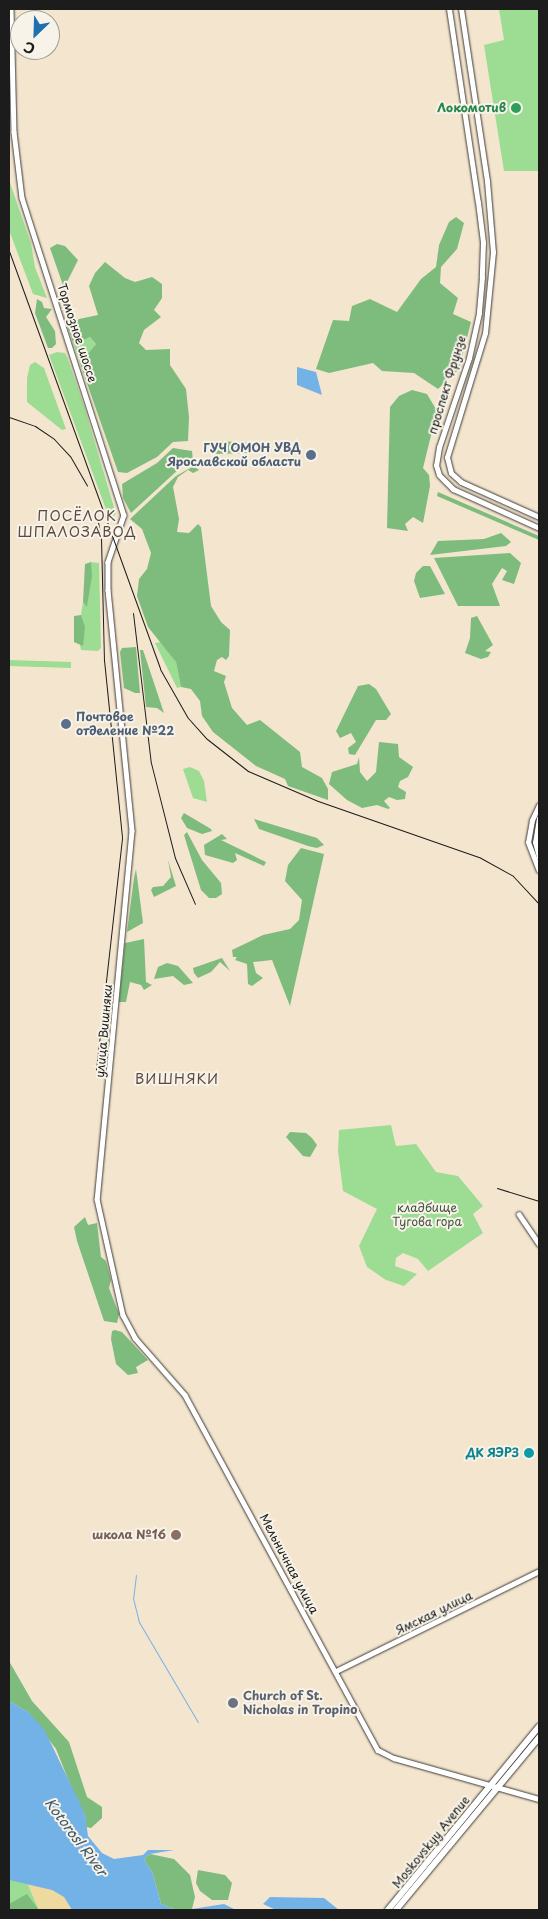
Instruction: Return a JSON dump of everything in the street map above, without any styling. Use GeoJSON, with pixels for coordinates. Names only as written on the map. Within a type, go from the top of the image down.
{"type":"FeatureCollection","features":[{"type":"Feature","properties":{"kind":"main road","name":"проспект Фрунзе"},"geometry":{"type":"LineString","coordinates":[[449,9],[477,192],[482,268],[479,313],[468,358],[439,446],[436,465],[439,475],[452,489],[539,528]]}},
{"type":"Feature","properties":{"kind":"main road","name":"проспект Фрунзе"},"geometry":{"type":"LineString","coordinates":[[461,9],[487,181],[494,252],[485,333],[447,457],[452,473],[461,482],[539,517]]}},
{"type":"Feature","properties":{"kind":"main road"},"geometry":{"type":"LineString","coordinates":[[539,806],[528,837],[532,857],[539,870]]}},
{"type":"Feature","properties":{"kind":"main road"},"geometry":{"type":"LineString","coordinates":[[539,818],[534,842],[539,857]]}},
{"type":"Feature","properties":{"kind":"main road","name":"Moskovskyy Avenue"},"geometry":{"type":"LineString","coordinates":[[388,1910],[539,1727]]}},
{"type":"Feature","properties":{"kind":"main road","name":"Moskovskyy Avenue"},"geometry":{"type":"LineString","coordinates":[[396,1910],[539,1738]]}},
{"type":"Feature","properties":{"kind":"street","name":"Тормозное шоссе"},"geometry":{"type":"LineString","coordinates":[[11,9],[14,132],[22,198],[124,515],[108,565],[115,660]]}},
{"type":"Feature","properties":{"kind":"street","name":"улица Вишняки"},"geometry":{"type":"LineString","coordinates":[[115,660],[132,832],[97,1198],[127,1325],[139,1344],[176,1382]]}},
{"type":"Feature","properties":{"kind":"street"},"geometry":{"type":"LineString","coordinates":[[519,1214],[539,1244]]}},
{"type":"Feature","properties":{"kind":"street","name":"Мельничная улица"},"geometry":{"type":"LineString","coordinates":[[176,1382],[336,1671],[375,1746],[385,1754],[490,1786]]}},
{"type":"Feature","properties":{"kind":"street","name":"Ямская улица"},"geometry":{"type":"LineString","coordinates":[[336,1671],[539,1571]]}},
{"type":"Feature","properties":{"kind":"street"},"geometry":{"type":"LineString","coordinates":[[490,1786],[539,1799]]}},
{"type":"Feature","properties":{"kind":"green space","name":"Локомотив"},"geometry":{"type":"Polygon","coordinates":[[[499,9],[539,9],[539,171],[504,171],[484,45],[504,40],[499,9]]]}},
{"type":"Feature","properties":{"kind":"green space"},"geometry":{"type":"Polygon","coordinates":[[[9,180],[31,243],[35,267],[47,298],[33,294],[9,230],[9,180]]]}},
{"type":"Feature","properties":{"kind":"green space"},"geometry":{"type":"Polygon","coordinates":[[[456,217],[464,223],[457,249],[441,267],[440,283],[458,298],[453,314],[471,322],[459,369],[438,389],[414,373],[382,371],[373,363],[329,373],[316,369],[333,320],[349,321],[352,306],[370,299],[397,312],[421,279],[436,267],[439,245],[449,222],[456,217]]]}},
{"type":"Feature","properties":{"kind":"green space"},"geometry":{"type":"Polygon","coordinates":[[[57,244],[65,246],[78,260],[64,288],[50,248],[57,244]]]}},
{"type":"Feature","properties":{"kind":"green space"},"geometry":{"type":"Polygon","coordinates":[[[105,262],[125,278],[135,282],[152,277],[162,284],[162,298],[154,310],[161,317],[144,330],[139,343],[146,350],[170,349],[170,365],[186,389],[189,417],[188,441],[173,442],[157,457],[127,473],[118,472],[80,363],[96,344],[90,337],[74,345],[68,328],[79,319],[98,315],[89,286],[95,273],[105,262]]]}},
{"type":"Feature","properties":{"kind":"green space"},"geometry":{"type":"Polygon","coordinates":[[[37,299],[42,302],[44,308],[52,309],[46,317],[55,331],[56,344],[52,348],[48,348],[35,313],[37,299]]]}},
{"type":"Feature","properties":{"kind":"green space"},"geometry":{"type":"Polygon","coordinates":[[[90,337],[96,344],[80,363],[74,345],[90,337]]]}},
{"type":"Feature","properties":{"kind":"green space"},"geometry":{"type":"Polygon","coordinates":[[[57,352],[65,353],[68,359],[85,409],[116,514],[110,520],[49,355],[57,352]]]}},
{"type":"Feature","properties":{"kind":"green space"},"geometry":{"type":"Polygon","coordinates":[[[35,362],[44,368],[66,429],[62,430],[27,402],[27,378],[30,365],[35,362]]]}},
{"type":"Feature","properties":{"kind":"green space"},"geometry":{"type":"Polygon","coordinates":[[[412,390],[427,394],[437,411],[423,468],[429,475],[430,486],[423,523],[413,517],[405,524],[408,531],[387,528],[390,407],[399,396],[412,390]]]}},
{"type":"Feature","properties":{"kind":"green space"},"geometry":{"type":"Polygon","coordinates":[[[220,441],[250,443],[252,449],[250,453],[212,454],[211,446],[220,441]]]}},
{"type":"Feature","properties":{"kind":"green space"},"geometry":{"type":"Polygon","coordinates":[[[173,448],[192,451],[193,461],[180,468],[131,513],[123,498],[122,484],[157,463],[173,448]]]}},
{"type":"Feature","properties":{"kind":"green space"},"geometry":{"type":"Polygon","coordinates":[[[194,466],[199,470],[193,473],[188,470],[178,477],[173,487],[179,519],[177,532],[189,533],[198,524],[201,527],[211,606],[221,622],[230,630],[229,656],[226,660],[222,657],[217,660],[214,671],[226,676],[224,682],[232,708],[247,725],[260,720],[300,752],[302,767],[322,778],[328,789],[328,800],[288,786],[285,779],[256,766],[213,732],[202,716],[200,701],[191,689],[181,687],[176,662],[148,627],[137,596],[139,579],[147,569],[151,553],[142,529],[130,519],[176,476],[194,466]]]}},
{"type":"Feature","properties":{"kind":"green space"},"geometry":{"type":"Polygon","coordinates":[[[438,492],[539,536],[539,540],[437,496],[438,492]]]}},
{"type":"Feature","properties":{"kind":"green space"},"geometry":{"type":"Polygon","coordinates":[[[501,533],[511,542],[506,546],[430,555],[438,541],[484,539],[501,533]]]}},
{"type":"Feature","properties":{"kind":"green space"},"geometry":{"type":"Polygon","coordinates":[[[510,553],[521,563],[514,584],[502,580],[507,571],[502,568],[492,584],[500,606],[458,606],[434,558],[510,553]]]}},
{"type":"Feature","properties":{"kind":"green space"},"geometry":{"type":"Polygon","coordinates":[[[91,562],[99,563],[101,648],[98,651],[81,650],[80,645],[83,645],[81,615],[83,602],[87,606],[91,562]]]}},
{"type":"Feature","properties":{"kind":"green space"},"geometry":{"type":"Polygon","coordinates":[[[91,562],[92,576],[87,607],[83,602],[85,564],[91,562]]]}},
{"type":"Feature","properties":{"kind":"green space"},"geometry":{"type":"Polygon","coordinates":[[[423,566],[430,566],[445,594],[420,598],[414,581],[416,573],[423,566]]]}},
{"type":"Feature","properties":{"kind":"green space"},"geometry":{"type":"Polygon","coordinates":[[[81,615],[85,627],[83,646],[74,642],[74,616],[81,615]]]}},
{"type":"Feature","properties":{"kind":"green space"},"geometry":{"type":"Polygon","coordinates":[[[477,616],[493,645],[485,651],[491,652],[488,657],[481,659],[465,653],[470,638],[471,618],[477,616]]]}},
{"type":"Feature","properties":{"kind":"green space"},"geometry":{"type":"Polygon","coordinates":[[[161,642],[176,662],[181,687],[177,688],[155,643],[161,642]]]}},
{"type":"Feature","properties":{"kind":"green space"},"geometry":{"type":"Polygon","coordinates":[[[136,647],[140,693],[124,688],[120,652],[122,648],[136,647]]]}},
{"type":"Feature","properties":{"kind":"green space"},"geometry":{"type":"Polygon","coordinates":[[[140,650],[143,650],[164,713],[157,708],[146,707],[140,650]]]}},
{"type":"Feature","properties":{"kind":"green space"},"geometry":{"type":"Polygon","coordinates":[[[9,660],[71,662],[71,668],[9,666],[9,660]]]}},
{"type":"Feature","properties":{"kind":"green space"},"geometry":{"type":"Polygon","coordinates":[[[369,684],[376,689],[391,714],[386,720],[376,720],[355,755],[349,754],[348,748],[356,742],[351,733],[340,738],[336,731],[358,686],[369,684]]]}},
{"type":"Feature","properties":{"kind":"green space"},"geometry":{"type":"Polygon","coordinates":[[[379,742],[398,744],[399,757],[413,767],[408,777],[400,781],[398,787],[406,792],[405,799],[397,800],[389,797],[384,801],[390,808],[388,809],[377,805],[362,808],[347,800],[329,784],[332,772],[357,764],[359,757],[360,772],[367,781],[376,772],[379,742]]]}},
{"type":"Feature","properties":{"kind":"green space"},"geometry":{"type":"Polygon","coordinates":[[[190,767],[199,771],[204,781],[207,802],[193,798],[183,769],[190,767]]]}},
{"type":"Feature","properties":{"kind":"green space"},"geometry":{"type":"Polygon","coordinates":[[[184,813],[212,831],[202,834],[187,828],[181,818],[184,813]]]}},
{"type":"Feature","properties":{"kind":"green space"},"geometry":{"type":"Polygon","coordinates":[[[254,819],[317,838],[324,845],[317,848],[308,846],[259,829],[254,819]]]}},
{"type":"Feature","properties":{"kind":"green space"},"geometry":{"type":"Polygon","coordinates":[[[187,832],[202,860],[221,883],[222,894],[216,898],[209,898],[201,890],[184,835],[187,832]]]}},
{"type":"Feature","properties":{"kind":"green space"},"geometry":{"type":"Polygon","coordinates":[[[222,834],[227,839],[221,840],[266,862],[264,866],[235,853],[237,860],[233,863],[205,855],[204,845],[222,834]]]}},
{"type":"Feature","properties":{"kind":"green space"},"geometry":{"type":"Polygon","coordinates":[[[301,848],[324,854],[290,1006],[272,960],[253,962],[256,973],[263,978],[252,986],[248,984],[247,964],[235,960],[237,957],[233,957],[232,950],[263,935],[290,929],[299,920],[302,900],[285,881],[288,865],[301,848]]]}},
{"type":"Feature","properties":{"kind":"green space"},"geometry":{"type":"Polygon","coordinates":[[[168,860],[176,886],[154,897],[151,890],[153,887],[163,886],[171,877],[168,860]]]}},
{"type":"Feature","properties":{"kind":"green space"},"geometry":{"type":"Polygon","coordinates":[[[136,869],[143,923],[127,932],[134,878],[136,869]]]}},
{"type":"Feature","properties":{"kind":"green space"},"geometry":{"type":"Polygon","coordinates":[[[144,939],[146,982],[152,985],[144,990],[141,985],[130,982],[126,1002],[119,1002],[125,943],[144,939]]]}},
{"type":"Feature","properties":{"kind":"green space"},"geometry":{"type":"Polygon","coordinates":[[[222,958],[230,971],[220,962],[211,972],[198,978],[194,973],[193,968],[222,958]]]}},
{"type":"Feature","properties":{"kind":"green space"},"geometry":{"type":"Polygon","coordinates":[[[167,963],[178,966],[193,983],[184,985],[173,976],[154,979],[158,967],[167,963]]]}},
{"type":"Feature","properties":{"kind":"green space","name":"кладбище Тугова гора"},"geometry":{"type":"Polygon","coordinates":[[[391,1125],[396,1146],[416,1144],[436,1172],[458,1176],[483,1206],[473,1214],[483,1233],[428,1271],[418,1259],[403,1253],[396,1258],[395,1266],[417,1274],[404,1286],[386,1280],[367,1267],[359,1246],[377,1209],[343,1191],[338,1151],[339,1130],[391,1125]]]}},
{"type":"Feature","properties":{"kind":"green space"},"geometry":{"type":"Polygon","coordinates":[[[290,1132],[306,1133],[312,1138],[317,1145],[310,1157],[303,1156],[286,1137],[290,1132]]]}},
{"type":"Feature","properties":{"kind":"green space"},"geometry":{"type":"Polygon","coordinates":[[[85,1217],[88,1225],[97,1223],[101,1257],[106,1261],[111,1280],[109,1288],[119,1314],[117,1323],[104,1321],[77,1241],[74,1227],[85,1217]]]}},
{"type":"Feature","properties":{"kind":"green space"},"geometry":{"type":"Polygon","coordinates":[[[112,1331],[122,1332],[148,1360],[136,1367],[138,1373],[128,1375],[116,1364],[111,1339],[112,1331]]]}},
{"type":"Feature","properties":{"kind":"green space"},"geometry":{"type":"Polygon","coordinates":[[[9,1661],[32,1701],[69,1742],[87,1797],[102,1807],[102,1818],[91,1828],[86,1827],[85,1814],[76,1799],[56,1749],[28,1712],[9,1701],[9,1661]]]}},
{"type":"Feature","properties":{"kind":"green space"},"geometry":{"type":"Polygon","coordinates":[[[150,1854],[174,1859],[190,1875],[195,1897],[192,1909],[174,1909],[161,1904],[153,1874],[144,1859],[150,1854]]]}},
{"type":"Feature","properties":{"kind":"green space"},"geometry":{"type":"Polygon","coordinates":[[[198,1870],[225,1875],[232,1883],[228,1900],[212,1900],[200,1891],[196,1883],[198,1870]]]}},
{"type":"Feature","properties":{"kind":"green space"},"geometry":{"type":"Polygon","coordinates":[[[9,1880],[27,1882],[39,1910],[9,1910],[9,1880]]]}},
{"type":"Feature","properties":{"kind":"green space"},"geometry":{"type":"Polygon","coordinates":[[[27,1894],[39,1910],[9,1910],[9,1904],[27,1894]]]}},
{"type":"Feature","properties":{"kind":"sand"},"geometry":{"type":"Polygon","coordinates":[[[27,1882],[52,1890],[64,1897],[72,1910],[39,1910],[27,1882]]]}},
{"type":"Feature","properties":{"kind":"water"},"geometry":{"type":"Polygon","coordinates":[[[297,367],[316,372],[322,395],[297,385],[297,367]]]}},
{"type":"Feature","properties":{"kind":"water","name":"Kotorosl River"},"geometry":{"type":"Polygon","coordinates":[[[9,1701],[28,1712],[44,1729],[85,1814],[88,1836],[102,1853],[114,1859],[143,1855],[148,1850],[174,1850],[150,1854],[144,1859],[153,1874],[161,1904],[174,1909],[192,1909],[224,1904],[236,1910],[72,1910],[64,1897],[52,1890],[9,1880],[9,1701]]]}},
{"type":"Feature","properties":{"kind":"water"},"geometry":{"type":"Polygon","coordinates":[[[270,1897],[324,1898],[339,1910],[276,1910],[263,1904],[270,1897]]]}},
{"type":"Feature","properties":{"kind":"waterway"},"geometry":{"type":"LineString","coordinates":[[136,1575],[133,1598],[139,1622],[198,1722]]}},
{"type":"Feature","properties":{"kind":"railway"},"geometry":{"type":"LineString","coordinates":[[9,251],[160,669],[188,718],[207,739],[248,771],[318,801],[479,857],[513,876],[539,904]]}},
{"type":"Feature","properties":{"kind":"railway"},"geometry":{"type":"LineString","coordinates":[[9,417],[35,426],[54,439],[70,456],[87,485]]}},
{"type":"Feature","properties":{"kind":"railway"},"geometry":{"type":"LineString","coordinates":[[96,1070],[122,837],[104,661],[101,539],[97,516]]}},
{"type":"Feature","properties":{"kind":"railway"},"geometry":{"type":"LineString","coordinates":[[133,613],[151,763],[175,858],[195,904]]}},
{"type":"Feature","properties":{"kind":"railway"},"geometry":{"type":"LineString","coordinates":[[497,1188],[539,1201]]}},
{"type":"Feature","properties":{"kind":"place","name":"Локомотив"},"geometry":{"type":"Point","coordinates":[516,108]}},
{"type":"Feature","properties":{"kind":"place","name":"ГУЧ ОМОН УВД Ярославской области"},"geometry":{"type":"Point","coordinates":[311,455]}},
{"type":"Feature","properties":{"kind":"place","name":"Почтовое отделение №22"},"geometry":{"type":"Point","coordinates":[66,724]}},
{"type":"Feature","properties":{"kind":"place","name":"ДК ЯЭРЗ"},"geometry":{"type":"Point","coordinates":[529,1453]}},
{"type":"Feature","properties":{"kind":"place","name":"школа №16"},"geometry":{"type":"Point","coordinates":[176,1535]}},
{"type":"Feature","properties":{"kind":"place","name":"Church of St. Nicholas in Tropino"},"geometry":{"type":"Point","coordinates":[233,1703]}},
{"type":"Feature","properties":{"kind":"district","name":"ПОСЁЛОК ШПАЛОЗАВОД"},"geometry":{"type":"Point","coordinates":[77,524]}},
{"type":"Feature","properties":{"kind":"district","name":"ВИШНЯКИ"},"geometry":{"type":"Point","coordinates":[177,1079]}}]}
